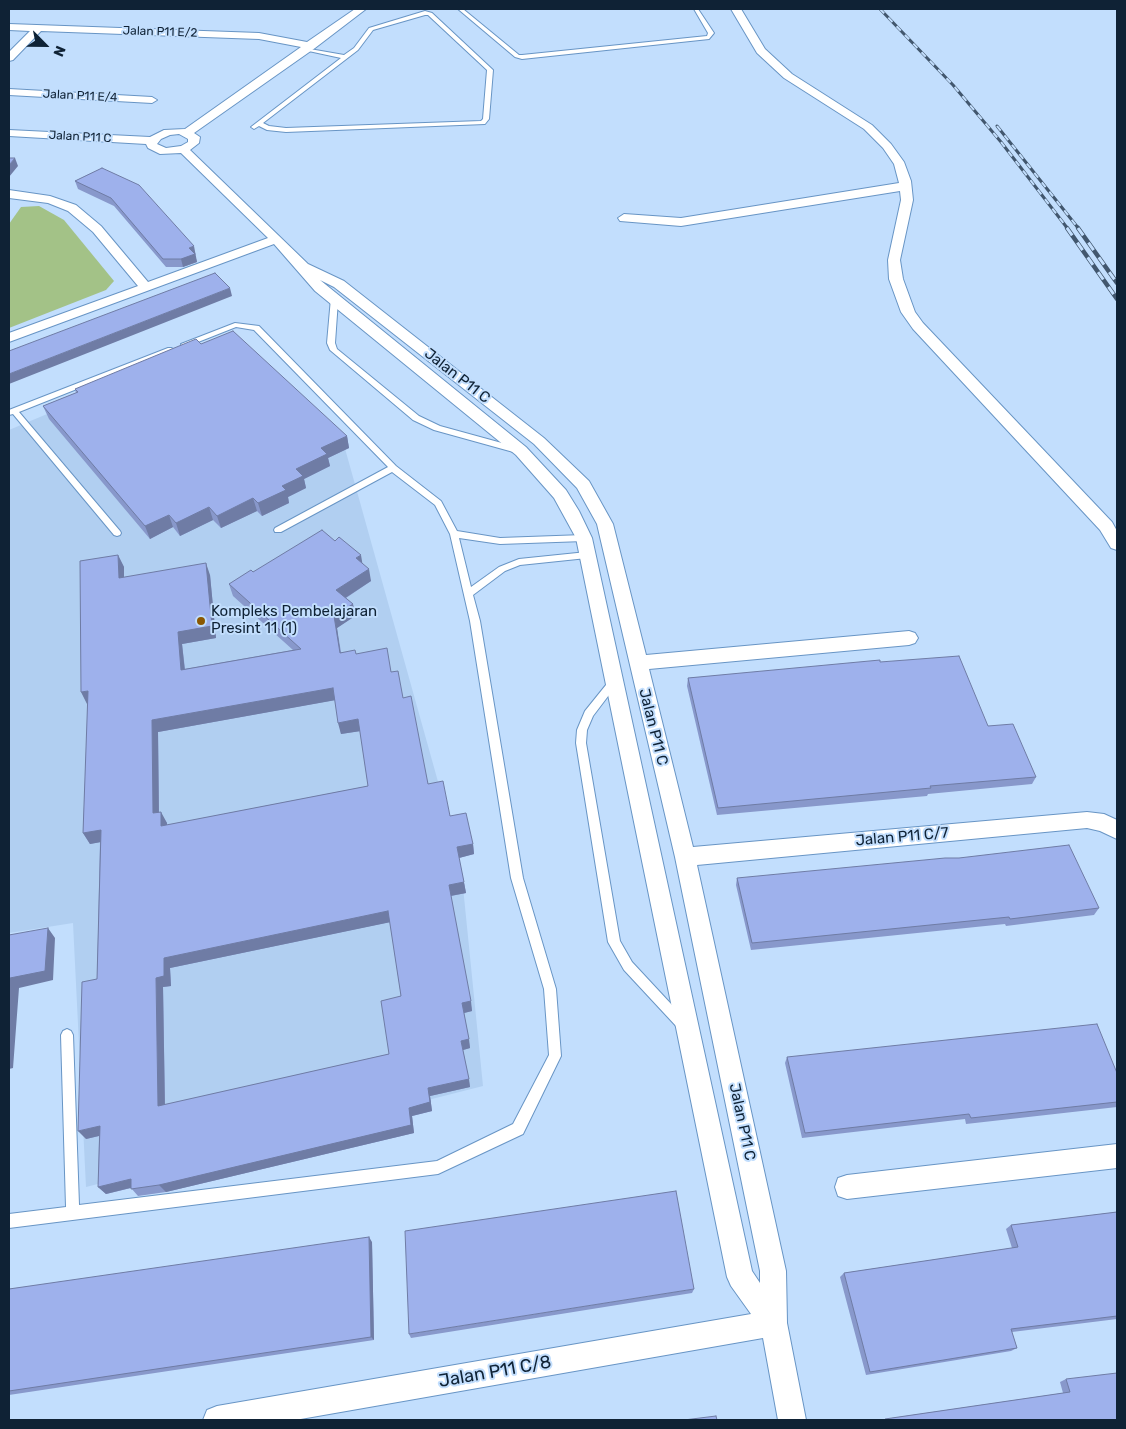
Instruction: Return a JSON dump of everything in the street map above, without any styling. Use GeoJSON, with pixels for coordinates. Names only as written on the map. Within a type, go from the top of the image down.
{"type":"FeatureCollection","features":[{"type":"Feature","properties":{"kind":"street"},"geometry":{"type":"LineString","coordinates":[[187,132],[361,9]]}},
{"type":"Feature","properties":{"kind":"street"},"geometry":{"type":"LineString","coordinates":[[736,9],[761,51],[788,76],[868,127],[888,146],[900,164],[906,186],[907,200],[894,260],[896,279],[908,312],[918,326],[1106,526],[1117,544]]}},
{"type":"Feature","properties":{"kind":"street","name":"Jalan P11 E/2"},"geometry":{"type":"LineString","coordinates":[[9,27],[259,36],[308,47]]}},
{"type":"Feature","properties":{"kind":"street"},"geometry":{"type":"LineString","coordinates":[[9,58],[38,28]]}},
{"type":"Feature","properties":{"kind":"street","name":"Jalan P11 E/4"},"geometry":{"type":"LineString","coordinates":[[9,92],[152,100]]}},
{"type":"Feature","properties":{"kind":"street"},"geometry":{"type":"LineString","coordinates":[[168,132],[187,132],[192,134],[194,140],[190,146],[171,152],[158,151],[152,146],[152,141],[156,136],[168,132]]}},
{"type":"Feature","properties":{"kind":"street","name":"Jalan P11 C"},"geometry":{"type":"LineString","coordinates":[[9,133],[152,141]]}},
{"type":"Feature","properties":{"kind":"street","name":"Jalan P11 C"},"geometry":{"type":"LineString","coordinates":[[183,149],[276,239],[320,288],[521,451],[560,494],[571,511],[585,546],[740,1277],[774,1323]]}},
{"type":"Feature","properties":{"kind":"street"},"geometry":{"type":"LineString","coordinates":[[624,218],[681,222],[906,186]]}},
{"type":"Feature","properties":{"kind":"street"},"geometry":{"type":"LineString","coordinates":[[9,209],[14,194],[50,200],[72,208],[97,228],[145,286]]}},
{"type":"Feature","properties":{"kind":"street"},"geometry":{"type":"LineString","coordinates":[[9,338],[276,239]]}},
{"type":"Feature","properties":{"kind":"street","name":"Jalan P11 C"},"geometry":{"type":"LineString","coordinates":[[303,267],[339,284],[539,441],[583,485],[605,524],[685,857],[774,1271],[774,1323],[792,1420]]}},
{"type":"Feature","properties":{"kind":"street"},"geometry":{"type":"LineString","coordinates":[[638,663],[909,638]]}},
{"type":"Feature","properties":{"kind":"street","name":"Jalan P11 C/7"},"geometry":{"type":"LineString","coordinates":[[685,857],[1088,820],[1104,823],[1117,830]]}},
{"type":"Feature","properties":{"kind":"street"},"geometry":{"type":"LineString","coordinates":[[848,1187],[1117,1156]]}},
{"type":"Feature","properties":{"kind":"street","name":"Jalan P11 C/8"},"geometry":{"type":"LineString","coordinates":[[217,1420],[774,1323]]}},
{"type":"Feature","properties":{"kind":"lane"},"geometry":{"type":"LineString","coordinates":[[460,9],[517,56],[522,57],[709,36],[711,34],[696,9]]}},
{"type":"Feature","properties":{"kind":"lane"},"geometry":{"type":"LineString","coordinates":[[254,127],[259,123],[345,57],[363,42],[372,29],[377,26],[428,13],[489,68],[486,119],[483,123],[286,130],[267,128],[259,123]]}},
{"type":"Feature","properties":{"kind":"lane"},"geometry":{"type":"LineString","coordinates":[[308,47],[345,57]]}},
{"type":"Feature","properties":{"kind":"lane"},"geometry":{"type":"LineString","coordinates":[[334,300],[331,343],[334,350],[416,418],[437,428],[521,451]]}},
{"type":"Feature","properties":{"kind":"lane"},"geometry":{"type":"LineString","coordinates":[[9,1221],[438,1167],[518,1129],[555,1056],[550,989],[517,878],[476,621],[454,534],[438,503],[393,468],[256,328],[246,325],[235,325],[11,412],[117,533]]}},
{"type":"Feature","properties":{"kind":"lane"},"geometry":{"type":"LineString","coordinates":[[278,530],[393,468]]}},
{"type":"Feature","properties":{"kind":"lane"},"geometry":{"type":"LineString","coordinates":[[454,534],[500,541],[585,546]]}},
{"type":"Feature","properties":{"kind":"lane"},"geometry":{"type":"LineString","coordinates":[[469,594],[502,569],[519,562],[585,546]]}},
{"type":"Feature","properties":{"kind":"lane"},"geometry":{"type":"LineString","coordinates":[[613,683],[589,714],[582,730],[581,743],[614,942],[628,966],[687,1029]]}},
{"type":"Feature","properties":{"kind":"lane"},"geometry":{"type":"LineString","coordinates":[[67,1035],[73,1213]]}},
{"type":"Feature","properties":{"kind":"shaded area","name":"Kompleks Pembelajaran Presint 11 (1)"},"geometry":{"type":"Polygon","coordinates":[[[221,341],[344,445],[442,796],[463,887],[483,1086],[86,1187],[73,923],[9,933],[9,430],[221,341]]]}},
{"type":"Feature","properties":{"kind":"green space"},"geometry":{"type":"Polygon","coordinates":[[[39,206],[64,220],[114,281],[106,290],[9,328],[9,224],[21,207],[39,206]]]}},
{"type":"Feature","properties":{"kind":"building"},"geometry":{"type":"Polygon","coordinates":[[[9,158],[15,158],[9,165],[9,158]]]}},
{"type":"Feature","properties":{"kind":"building"},"geometry":{"type":"Polygon","coordinates":[[[102,168],[139,185],[194,246],[189,248],[195,254],[181,259],[163,259],[111,198],[75,181],[102,168]]]}},
{"type":"Feature","properties":{"kind":"building"},"geometry":{"type":"Polygon","coordinates":[[[215,273],[230,288],[9,374],[9,351],[215,273]]]}},
{"type":"Feature","properties":{"kind":"building"},"geometry":{"type":"Polygon","coordinates":[[[233,331],[347,436],[321,448],[327,454],[296,469],[303,476],[282,486],[286,490],[258,503],[253,498],[217,516],[209,507],[176,523],[169,515],[145,526],[43,406],[78,392],[75,389],[196,339],[201,344],[233,331]]]}},
{"type":"Feature","properties":{"kind":"building"},"geometry":{"type":"Polygon","coordinates":[[[322,530],[335,541],[339,537],[361,555],[356,558],[369,569],[336,590],[353,604],[334,616],[340,653],[355,650],[356,654],[387,648],[391,672],[398,671],[403,698],[411,696],[428,784],[443,781],[450,816],[466,813],[473,844],[457,847],[464,882],[449,885],[471,1001],[462,1003],[469,1039],[461,1041],[469,1079],[428,1088],[430,1102],[409,1108],[411,1125],[159,1185],[131,1189],[131,1179],[98,1187],[100,1126],[78,1131],[82,982],[97,979],[101,830],[83,833],[88,691],[81,692],[80,561],[118,555],[119,578],[206,563],[212,626],[178,632],[181,670],[301,649],[229,584],[251,570],[253,572],[322,530]],[[333,688],[152,720],[153,813],[161,812],[161,826],[368,786],[358,719],[338,723],[333,688]],[[388,911],[164,958],[164,976],[156,978],[158,1106],[389,1054],[381,1001],[401,996],[388,911]]]}},
{"type":"Feature","properties":{"kind":"building"},"geometry":{"type":"Polygon","coordinates":[[[959,656],[988,726],[1013,724],[1036,777],[718,808],[688,678],[880,660],[880,662],[959,656]]]}},
{"type":"Feature","properties":{"kind":"building"},"geometry":{"type":"Polygon","coordinates":[[[1069,845],[1099,908],[1010,919],[1009,917],[752,943],[737,878],[959,858],[1069,845]]]}},
{"type":"Feature","properties":{"kind":"building"},"geometry":{"type":"Polygon","coordinates":[[[48,928],[45,971],[10,978],[9,996],[9,935],[48,928]]]}},
{"type":"Feature","properties":{"kind":"building"},"geometry":{"type":"Polygon","coordinates":[[[1097,1024],[1117,1073],[1117,1102],[971,1118],[969,1114],[805,1133],[787,1057],[1097,1024]]]}},
{"type":"Feature","properties":{"kind":"building"},"geometry":{"type":"Polygon","coordinates":[[[676,1191],[694,1289],[409,1334],[405,1231],[676,1191]]]}},
{"type":"Feature","properties":{"kind":"building"},"geometry":{"type":"Polygon","coordinates":[[[1117,1212],[1117,1316],[1011,1329],[1017,1348],[870,1372],[844,1273],[1018,1247],[1011,1225],[1117,1212]]]}},
{"type":"Feature","properties":{"kind":"building"},"geometry":{"type":"Polygon","coordinates":[[[369,1237],[371,1337],[9,1391],[9,1289],[369,1237]]]}},
{"type":"Feature","properties":{"kind":"building"},"geometry":{"type":"Polygon","coordinates":[[[1117,1373],[1117,1420],[885,1420],[1070,1392],[1066,1379],[1117,1373]]]}},
{"type":"Feature","properties":{"kind":"building"},"geometry":{"type":"Polygon","coordinates":[[[716,1416],[717,1420],[684,1420],[716,1416]]]}},
{"type":"Feature","properties":{"kind":"railway"},"geometry":{"type":"LineString","coordinates":[[880,9],[953,85],[1001,142],[1068,229]]}},
{"type":"Feature","properties":{"kind":"railway"},"geometry":{"type":"LineString","coordinates":[[997,126],[1079,229]]}},
{"type":"Feature","properties":{"kind":"railway"},"geometry":{"type":"LineString","coordinates":[[1067,228],[1117,299]]}},
{"type":"Feature","properties":{"kind":"railway"},"geometry":{"type":"LineString","coordinates":[[1078,228],[1117,283]]}},
{"type":"Feature","properties":{"kind":"place","name":"Kompleks Pembelajaran Presint 11 (1)"},"geometry":{"type":"Point","coordinates":[201,621]}}]}
